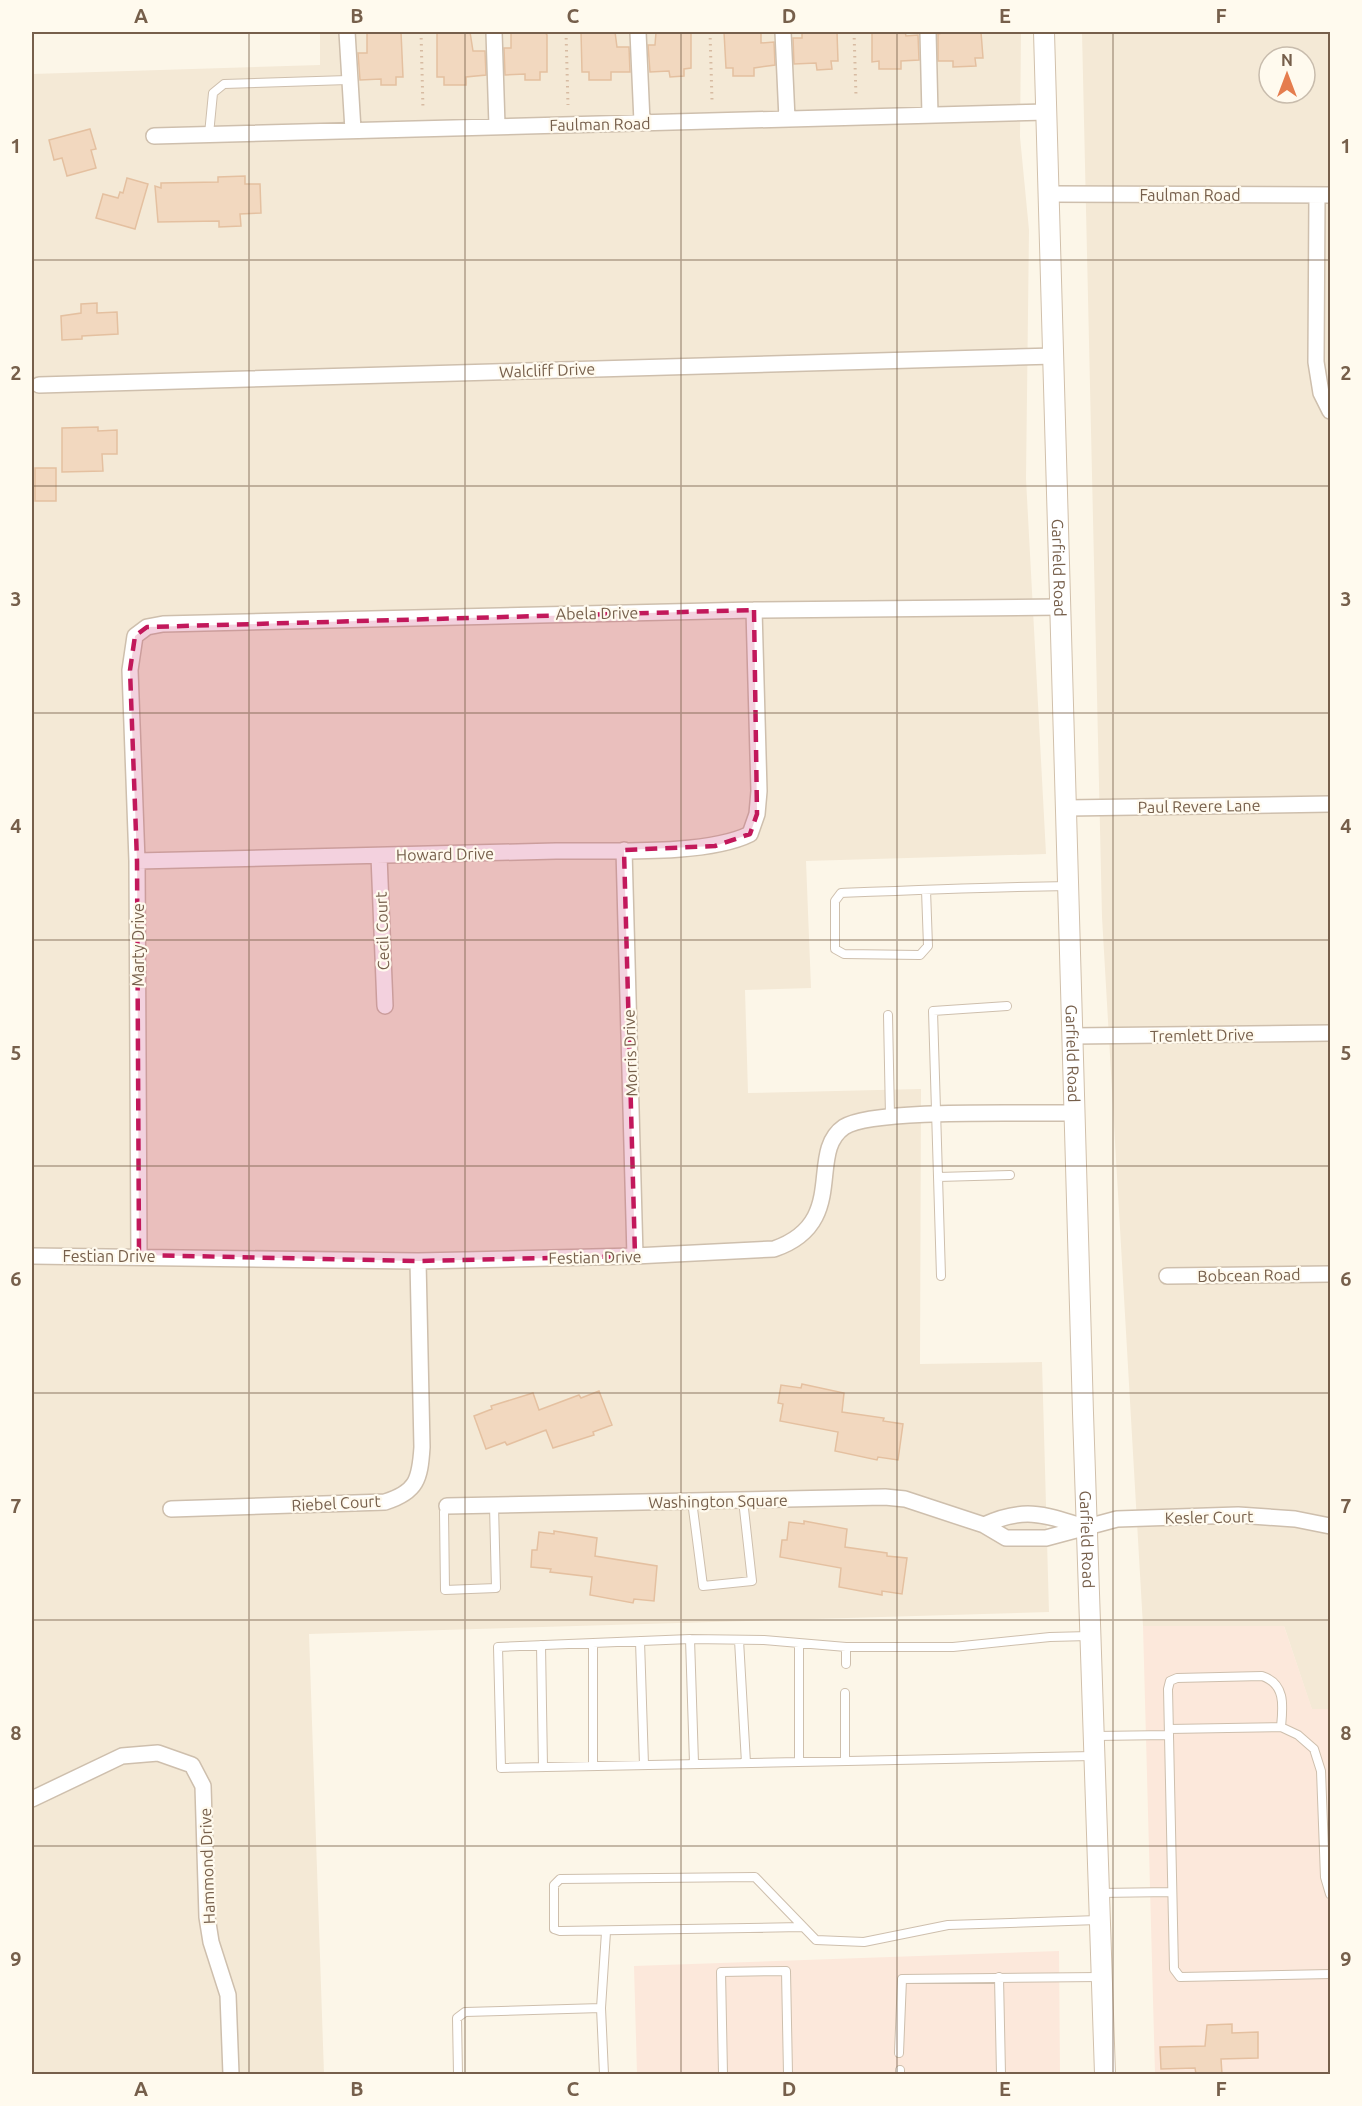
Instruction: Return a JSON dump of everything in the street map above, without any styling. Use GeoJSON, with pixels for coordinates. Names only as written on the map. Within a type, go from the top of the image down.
{"type":"FeatureCollection","features":[{"type":"Feature","properties":{"kind":"main road","name":"Garfield Road"},"geometry":{"type":"LineString","coordinates":[[1044,32],[1090,1636],[1105,2074]]}},
{"type":"Feature","properties":{"kind":"street"},"geometry":{"type":"LineString","coordinates":[[347,32],[348,80],[353,130]]}},
{"type":"Feature","properties":{"kind":"street"},"geometry":{"type":"LineString","coordinates":[[494,32],[497,126]]}},
{"type":"Feature","properties":{"kind":"street"},"geometry":{"type":"LineString","coordinates":[[638,32],[642,123]]}},
{"type":"Feature","properties":{"kind":"street"},"geometry":{"type":"LineString","coordinates":[[783,32],[787,118]]}},
{"type":"Feature","properties":{"kind":"street"},"geometry":{"type":"LineString","coordinates":[[928,32],[930,115]]}},
{"type":"Feature","properties":{"kind":"street","name":"Faulman Road"},"geometry":{"type":"LineString","coordinates":[[154,136],[1047,112]]}},
{"type":"Feature","properties":{"kind":"street","name":"Faulman Road"},"geometry":{"type":"LineString","coordinates":[[1049,194],[1324,195]]}},
{"type":"Feature","properties":{"kind":"street"},"geometry":{"type":"LineString","coordinates":[[1324,195],[1316,362],[1321,393],[1330,411]]}},
{"type":"Feature","properties":{"kind":"street","name":"Walcliff Drive"},"geometry":{"type":"LineString","coordinates":[[39,385],[1055,356]]}},
{"type":"Feature","properties":{"kind":"street","name":"Abela Drive"},"geometry":{"type":"LineString","coordinates":[[135,636],[147,627],[164,624],[754,610],[1061,608]]}},
{"type":"Feature","properties":{"kind":"street","name":"Howard Drive"},"geometry":{"type":"LineString","coordinates":[[137,861],[624,850],[715,846],[733,842],[750,834],[757,814],[759,791],[754,610]]}},
{"type":"Feature","properties":{"kind":"street","name":"Marty Drive"},"geometry":{"type":"LineString","coordinates":[[135,636],[130,670],[137,861],[139,1255]]}},
{"type":"Feature","properties":{"kind":"street","name":"Paul Revere Lane"},"geometry":{"type":"LineString","coordinates":[[1067,808],[1330,804]]}},
{"type":"Feature","properties":{"kind":"street","name":"Morris Drive"},"geometry":{"type":"LineString","coordinates":[[624,850],[635,1256]]}},
{"type":"Feature","properties":{"kind":"street","name":"Cecil Court"},"geometry":{"type":"LineString","coordinates":[[379,856],[385,1006]]}},
{"type":"Feature","properties":{"kind":"street","name":"Tremlett Drive"},"geometry":{"type":"LineString","coordinates":[[1073,1036],[1330,1033]]}},
{"type":"Feature","properties":{"kind":"street","name":"Festian Drive"},"geometry":{"type":"LineString","coordinates":[[32,1256],[139,1255],[418,1261],[635,1256],[774,1249],[790,1244],[802,1235],[820,1206],[831,1145],[838,1132],[857,1120],[890,1116],[1075,1113]]}},
{"type":"Feature","properties":{"kind":"street","name":"Riebel Court"},"geometry":{"type":"LineString","coordinates":[[171,1509],[385,1502],[402,1497],[413,1488],[421,1470],[422,1447],[418,1261]]}},
{"type":"Feature","properties":{"kind":"street","name":"Bobcean Road"},"geometry":{"type":"LineString","coordinates":[[1167,1276],[1330,1274]]}},
{"type":"Feature","properties":{"kind":"street","name":"Washington Square"},"geometry":{"type":"LineString","coordinates":[[447,1506],[905,1499],[984,1525],[1006,1538],[1046,1538],[1087,1528]]}},
{"type":"Feature","properties":{"kind":"street"},"geometry":{"type":"LineString","coordinates":[[984,1525],[1009,1514],[1036,1515],[1087,1528]]}},
{"type":"Feature","properties":{"kind":"street","name":"Kesler Court"},"geometry":{"type":"LineString","coordinates":[[1087,1528],[1117,1520],[1238,1515],[1295,1519],[1330,1526]]}},
{"type":"Feature","properties":{"kind":"street","name":"Hammond Drive"},"geometry":{"type":"LineString","coordinates":[[32,1799],[122,1756],[158,1754],[192,1765],[203,1786],[207,1917],[211,1942],[228,1995],[231,2074]]}},
{"type":"Feature","properties":{"kind":"lane"},"geometry":{"type":"LineString","coordinates":[[209,134],[213,93],[224,84],[348,80]]}},
{"type":"Feature","properties":{"kind":"lane"},"geometry":{"type":"LineString","coordinates":[[926,890],[928,946],[920,955],[844,954],[835,950],[835,901],[842,893],[926,890],[1069,886]]}},
{"type":"Feature","properties":{"kind":"lane"},"geometry":{"type":"LineString","coordinates":[[941,1276],[933,1011],[1007,1006]]}},
{"type":"Feature","properties":{"kind":"lane"},"geometry":{"type":"LineString","coordinates":[[888,1015],[890,1116]]}},
{"type":"Feature","properties":{"kind":"lane"},"geometry":{"type":"LineString","coordinates":[[938,1177],[1010,1175]]}},
{"type":"Feature","properties":{"kind":"lane"},"geometry":{"type":"LineString","coordinates":[[692,1501],[703,1586],[752,1581],[743,1500]]}},
{"type":"Feature","properties":{"kind":"lane"},"geometry":{"type":"LineString","coordinates":[[447,1506],[444,1512],[445,1590],[496,1588],[494,1505]]}},
{"type":"Feature","properties":{"kind":"lane"},"geometry":{"type":"LineString","coordinates":[[1090,1636],[1050,1637],[953,1647],[846,1647],[739,1640],[640,1641],[498,1647],[501,1768],[1094,1756]]}},
{"type":"Feature","properties":{"kind":"lane"},"geometry":{"type":"LineString","coordinates":[[690,1640],[694,1763]]}},
{"type":"Feature","properties":{"kind":"lane"},"geometry":{"type":"LineString","coordinates":[[739,1640],[746,1762]]}},
{"type":"Feature","properties":{"kind":"lane"},"geometry":{"type":"LineString","coordinates":[[640,1641],[644,1765]]}},
{"type":"Feature","properties":{"kind":"lane"},"geometry":{"type":"LineString","coordinates":[[593,1643],[593,1766]]}},
{"type":"Feature","properties":{"kind":"lane"},"geometry":{"type":"LineString","coordinates":[[799,1644],[799,1761]]}},
{"type":"Feature","properties":{"kind":"lane"},"geometry":{"type":"LineString","coordinates":[[541,1645],[543,1767]]}},
{"type":"Feature","properties":{"kind":"lane"},"geometry":{"type":"LineString","coordinates":[[846,1647],[846,1664]]}},
{"type":"Feature","properties":{"kind":"lane"},"geometry":{"type":"LineString","coordinates":[[1281,1727],[1283,1701],[1281,1693],[1271,1679],[1262,1676],[1209,1677],[1177,1678],[1170,1681],[1174,1969],[1177,1976],[1330,1974]]}},
{"type":"Feature","properties":{"kind":"lane"},"geometry":{"type":"LineString","coordinates":[[845,1693],[845,1760]]}},
{"type":"Feature","properties":{"kind":"lane"},"geometry":{"type":"LineString","coordinates":[[1094,1736],[1281,1727],[1306,1742],[1319,1760],[1326,1885],[1330,1894]]}},
{"type":"Feature","properties":{"kind":"lane"},"geometry":{"type":"LineString","coordinates":[[802,1927],[560,1931],[554,1929],[554,1884],[560,1879],[755,1877],[816,1940],[864,1942],[948,1925],[1100,1920]]}},
{"type":"Feature","properties":{"kind":"lane"},"geometry":{"type":"LineString","coordinates":[[1098,1893],[1172,1892]]}},
{"type":"Feature","properties":{"kind":"lane"},"geometry":{"type":"LineString","coordinates":[[604,2074],[601,2008],[606,1932]]}},
{"type":"Feature","properties":{"kind":"lane"},"geometry":{"type":"LineString","coordinates":[[723,2074],[721,1972],[786,1971],[788,2074]]}},
{"type":"Feature","properties":{"kind":"lane"},"geometry":{"type":"LineString","coordinates":[[999,1977],[1001,2074]]}},
{"type":"Feature","properties":{"kind":"lane"},"geometry":{"type":"LineString","coordinates":[[899,2053],[902,1979],[1102,1977]]}},
{"type":"Feature","properties":{"kind":"lane"},"geometry":{"type":"LineString","coordinates":[[458,2074],[458,2018],[465,2012],[601,2008]]}},
{"type":"Feature","properties":{"kind":"path"},"geometry":{"type":"LineString","coordinates":[[421,32],[423,109]]}},
{"type":"Feature","properties":{"kind":"path"},"geometry":{"type":"LineString","coordinates":[[566,32],[568,105]]}},
{"type":"Feature","properties":{"kind":"path"},"geometry":{"type":"LineString","coordinates":[[710,32],[712,100]]}},
{"type":"Feature","properties":{"kind":"path"},"geometry":{"type":"LineString","coordinates":[[854,32],[856,96]]}},
{"type":"Feature","properties":{"kind":"highlighted area"},"geometry":{"type":"Polygon","coordinates":[[[754,610],[757,814],[750,834],[715,846],[624,850],[635,1256],[418,1261],[139,1255],[137,861],[130,670],[135,636],[147,627],[754,610]]]}},
{"type":"Feature","properties":{"kind":"shaded area"},"geometry":{"type":"Polygon","coordinates":[[[320,32],[1021,32],[1020,137],[1029,230],[1026,479],[1046,854],[806,861],[811,988],[745,990],[748,1093],[921,1089],[920,1364],[1042,1362],[1049,1612],[309,1634],[324,2074],[32,2074],[32,74],[320,65],[320,32]]]}},
{"type":"Feature","properties":{"kind":"shaded area"},"geometry":{"type":"Polygon","coordinates":[[[1082,32],[1330,32],[1330,1709],[1312,1710],[1284,1626],[1143,1626],[1102,917],[1082,32]]]}},
{"type":"Feature","properties":{"kind":"shaded area"},"geometry":{"type":"Polygon","coordinates":[[[1143,1626],[1284,1626],[1312,1709],[1330,1709],[1330,2074],[1155,2074],[1143,1626]]]}},
{"type":"Feature","properties":{"kind":"shaded area"},"geometry":{"type":"Polygon","coordinates":[[[1059,1951],[1060,2074],[637,2074],[634,1966],[1059,1951]]]}},
{"type":"Feature","properties":{"kind":"building"},"geometry":{"type":"Polygon","coordinates":[[[367,32],[401,32],[403,77],[396,77],[396,85],[381,85],[381,79],[360,80],[358,53],[367,53],[367,32]]]}},
{"type":"Feature","properties":{"kind":"building"},"geometry":{"type":"Polygon","coordinates":[[[437,32],[470,32],[473,51],[485,51],[486,75],[466,77],[466,85],[444,85],[444,77],[437,77],[437,32]]]}},
{"type":"Feature","properties":{"kind":"building"},"geometry":{"type":"Polygon","coordinates":[[[511,32],[545,32],[547,35],[547,72],[540,72],[540,80],[525,80],[525,74],[505,75],[504,48],[511,48],[511,32]]]}},
{"type":"Feature","properties":{"kind":"building"},"geometry":{"type":"Polygon","coordinates":[[[581,32],[615,32],[617,47],[629,47],[630,72],[611,72],[611,80],[589,80],[589,72],[582,72],[581,32]]]}},
{"type":"Feature","properties":{"kind":"building"},"geometry":{"type":"Polygon","coordinates":[[[656,32],[691,32],[691,68],[684,69],[684,76],[670,77],[669,71],[650,72],[648,45],[655,45],[656,32]]]}},
{"type":"Feature","properties":{"kind":"building"},"geometry":{"type":"Polygon","coordinates":[[[724,32],[761,32],[761,43],[774,42],[775,65],[754,68],[754,76],[733,76],[733,68],[726,68],[724,32]]]}},
{"type":"Feature","properties":{"kind":"building"},"geometry":{"type":"Polygon","coordinates":[[[802,32],[837,32],[838,61],[831,61],[832,69],[817,70],[816,63],[794,64],[793,38],[802,38],[802,32]]]}},
{"type":"Feature","properties":{"kind":"building"},"geometry":{"type":"Polygon","coordinates":[[[872,32],[905,32],[906,36],[918,35],[919,60],[901,61],[901,69],[879,69],[879,61],[872,62],[872,32]]]}},
{"type":"Feature","properties":{"kind":"building"},"geometry":{"type":"Polygon","coordinates":[[[981,32],[983,58],[975,58],[976,66],[953,67],[953,61],[938,61],[938,34],[981,32]]]}},
{"type":"Feature","properties":{"kind":"building"},"geometry":{"type":"Polygon","coordinates":[[[90,129],[96,149],[91,150],[96,168],[67,176],[62,158],[54,160],[49,140],[90,129]]]}},
{"type":"Feature","properties":{"kind":"building"},"geometry":{"type":"Polygon","coordinates":[[[245,176],[245,184],[260,184],[261,213],[240,214],[241,226],[219,227],[219,221],[158,222],[155,186],[161,188],[161,183],[218,182],[218,177],[245,176]]]}},
{"type":"Feature","properties":{"kind":"building"},"geometry":{"type":"Polygon","coordinates":[[[127,178],[148,184],[135,229],[96,218],[103,194],[118,198],[120,192],[123,193],[127,178]]]}},
{"type":"Feature","properties":{"kind":"building"},"geometry":{"type":"Polygon","coordinates":[[[97,303],[97,313],[117,312],[118,334],[82,336],[82,339],[62,340],[61,316],[81,313],[81,304],[97,303]]]}},
{"type":"Feature","properties":{"kind":"building"},"geometry":{"type":"Polygon","coordinates":[[[98,427],[98,431],[117,430],[117,454],[102,454],[103,471],[62,472],[62,428],[98,427]]]}},
{"type":"Feature","properties":{"kind":"building"},"geometry":{"type":"Polygon","coordinates":[[[35,468],[56,468],[56,501],[35,501],[35,468]]]}},
{"type":"Feature","properties":{"kind":"building"},"geometry":{"type":"Polygon","coordinates":[[[802,1384],[844,1393],[842,1412],[884,1418],[883,1421],[903,1424],[898,1460],[878,1457],[877,1460],[835,1451],[838,1432],[780,1421],[783,1404],[778,1403],[781,1385],[801,1388],[802,1384]]]}},
{"type":"Feature","properties":{"kind":"building"},"geometry":{"type":"Polygon","coordinates":[[[599,1391],[612,1425],[593,1432],[594,1435],[553,1448],[546,1430],[507,1445],[505,1442],[486,1449],[474,1416],[492,1409],[491,1406],[533,1393],[539,1410],[579,1395],[581,1398],[599,1391]]]}},
{"type":"Feature","properties":{"kind":"building"},"geometry":{"type":"Polygon","coordinates":[[[804,1521],[847,1529],[845,1547],[907,1558],[902,1594],[882,1591],[882,1595],[839,1587],[841,1568],[780,1557],[782,1540],[787,1540],[789,1522],[804,1524],[804,1521]]]}},
{"type":"Feature","properties":{"kind":"building"},"geometry":{"type":"Polygon","coordinates":[[[554,1531],[597,1538],[595,1556],[657,1566],[654,1601],[634,1599],[633,1603],[590,1595],[592,1577],[550,1572],[551,1569],[531,1567],[532,1550],[537,1550],[539,1532],[554,1534],[554,1531]]]}},
{"type":"Feature","properties":{"kind":"building"},"geometry":{"type":"Polygon","coordinates":[[[1232,2024],[1232,2033],[1258,2032],[1258,2058],[1221,2059],[1222,2074],[1196,2074],[1195,2068],[1161,2069],[1160,2047],[1205,2046],[1207,2025],[1232,2024]]]}}]}
